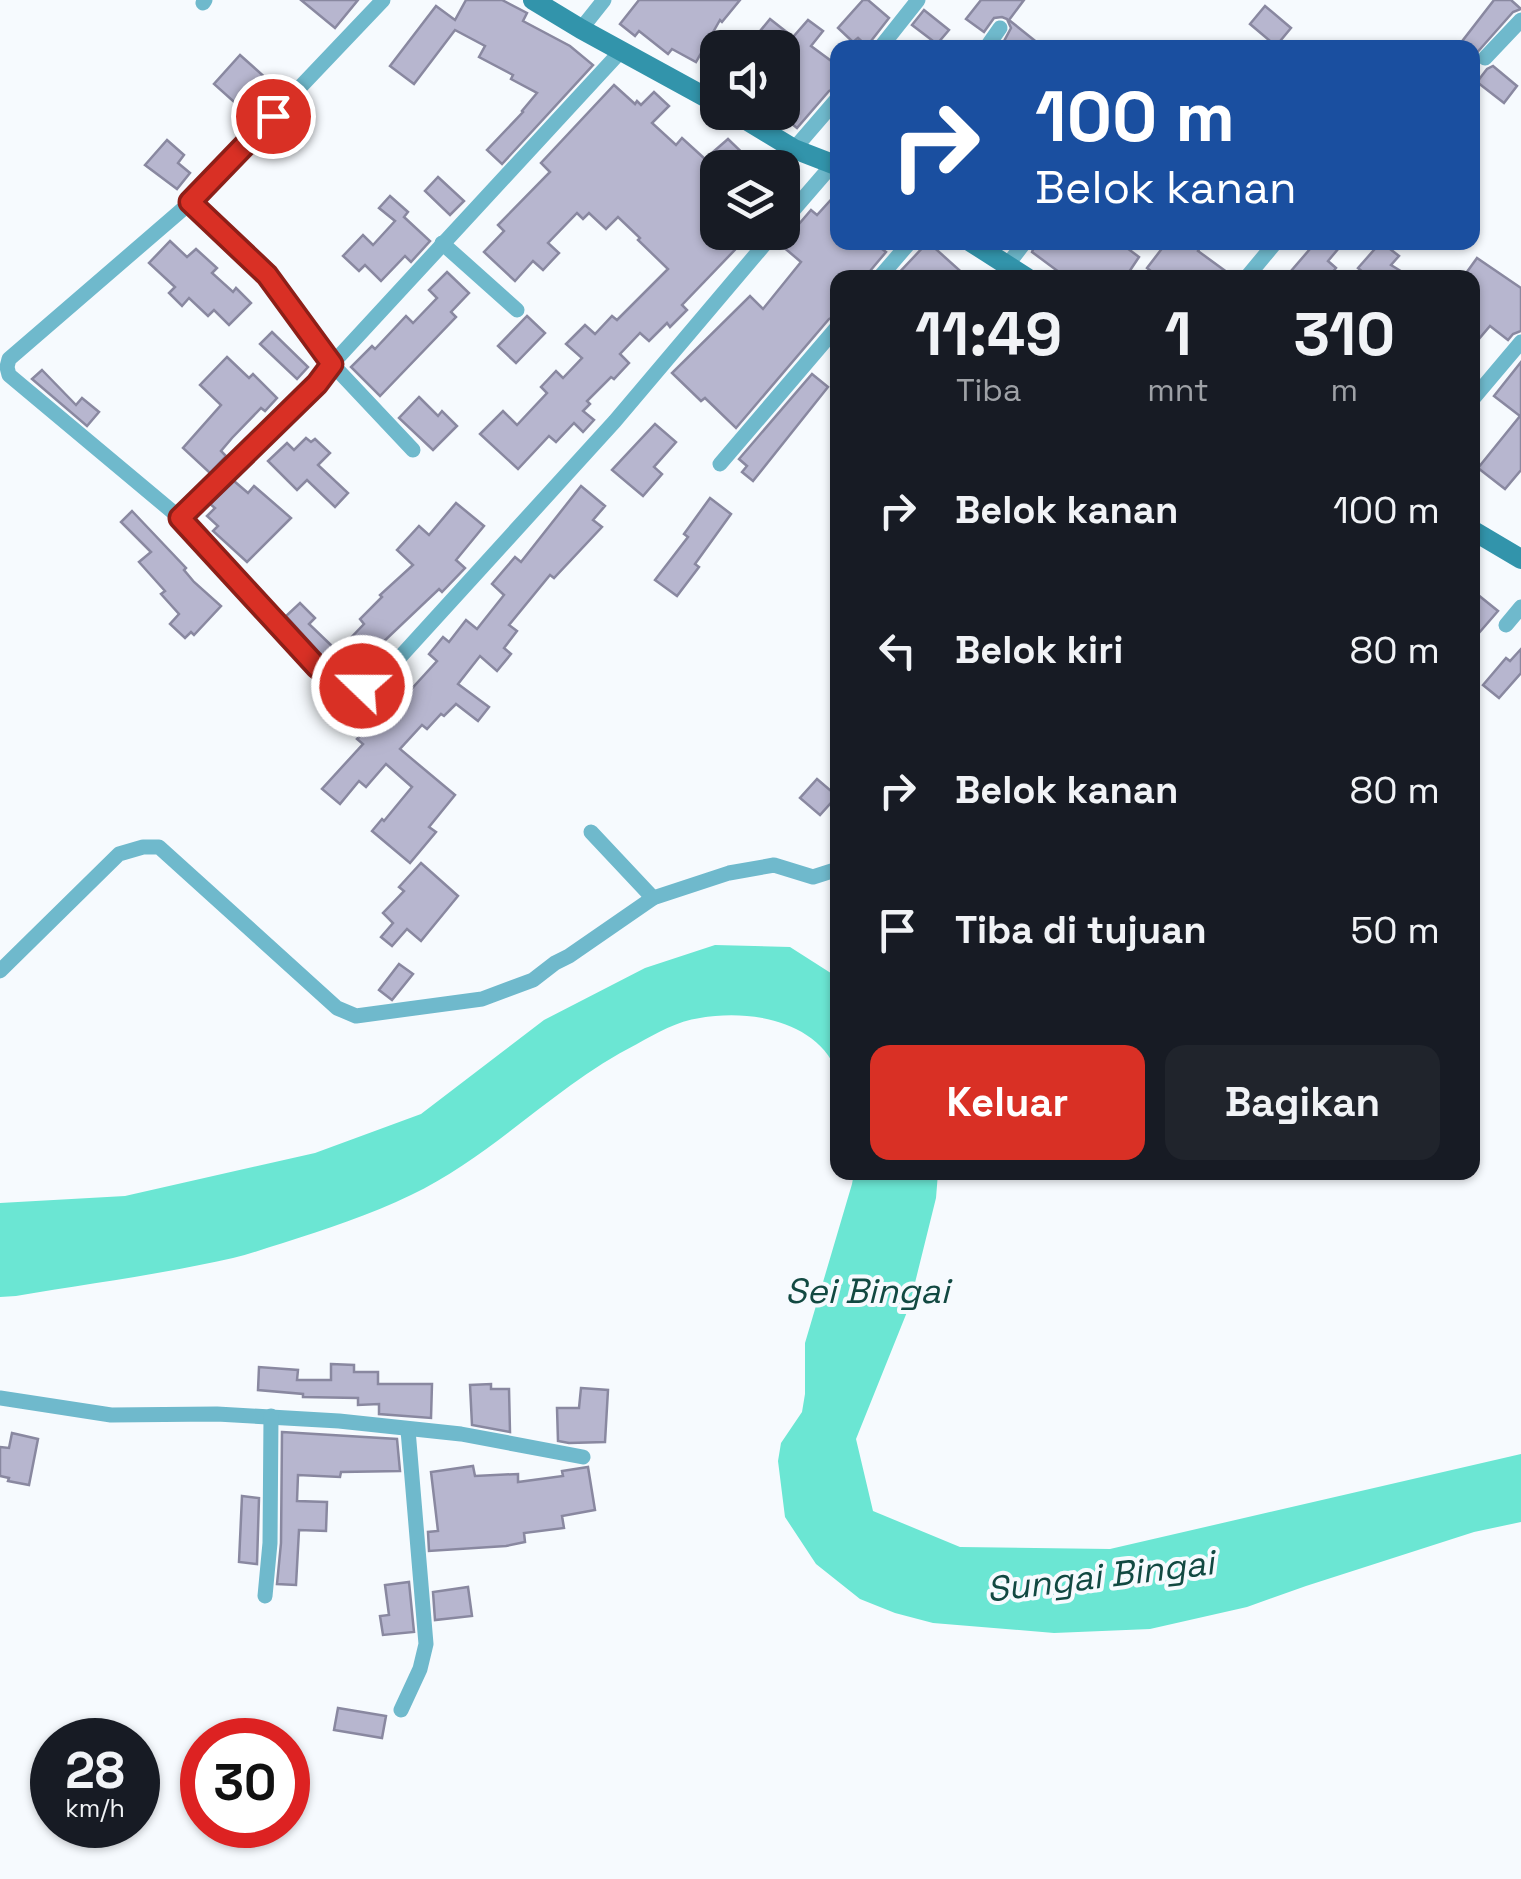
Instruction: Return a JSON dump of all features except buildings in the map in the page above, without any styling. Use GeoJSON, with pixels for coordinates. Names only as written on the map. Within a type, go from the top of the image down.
{"type":"FeatureCollection","features":[{"type":"Feature","properties":{"kind":"street"},"geometry":{"type":"LineString","coordinates":[[383,0],[190,202],[9,359],[7,367],[9,375],[180,518],[317,667],[342,686],[362,686],[381,676],[401,656],[588,450],[760,250]]}},
{"type":"Feature","properties":{"kind":"street"},"geometry":{"type":"LineString","coordinates":[[533,0],[700,94]]}},
{"type":"Feature","properties":{"kind":"street"},"geometry":{"type":"LineString","coordinates":[[581,30],[604,0]]}},
{"type":"Feature","properties":{"kind":"street"},"geometry":{"type":"LineString","coordinates":[[886,40],[918,0]]}},
{"type":"Feature","properties":{"kind":"street"},"geometry":{"type":"LineString","coordinates":[[1485,58],[1521,20]]}},
{"type":"Feature","properties":{"kind":"street"},"geometry":{"type":"LineString","coordinates":[[992,40],[1000,28]]}},
{"type":"Feature","properties":{"kind":"street"},"geometry":{"type":"LineString","coordinates":[[180,518],[317,384],[442,242],[622,50]]}},
{"type":"Feature","properties":{"kind":"street"},"geometry":{"type":"LineString","coordinates":[[794,148],[830,107]]}},
{"type":"Feature","properties":{"kind":"street"},"geometry":{"type":"LineString","coordinates":[[763,130],[830,163]]}},
{"type":"Feature","properties":{"kind":"street"},"geometry":{"type":"LineString","coordinates":[[800,203],[830,170]]}},
{"type":"Feature","properties":{"kind":"street"},"geometry":{"type":"LineString","coordinates":[[190,202],[267,275],[332,364],[412,450]]}},
{"type":"Feature","properties":{"kind":"street"},"geometry":{"type":"LineString","coordinates":[[442,242],[517,310]]}},
{"type":"Feature","properties":{"kind":"street"},"geometry":{"type":"LineString","coordinates":[[886,270],[903,250]]}},
{"type":"Feature","properties":{"kind":"street"},"geometry":{"type":"LineString","coordinates":[[984,250],[1017,270]]}},
{"type":"Feature","properties":{"kind":"street"},"geometry":{"type":"LineString","coordinates":[[1008,264],[1019,250]]}},
{"type":"Feature","properties":{"kind":"street"},"geometry":{"type":"LineString","coordinates":[[1253,270],[1269,250]]}},
{"type":"Feature","properties":{"kind":"street"},"geometry":{"type":"LineString","coordinates":[[720,464],[830,335]]}},
{"type":"Feature","properties":{"kind":"street"},"geometry":{"type":"LineString","coordinates":[[1480,391],[1521,342]]}},
{"type":"Feature","properties":{"kind":"street"},"geometry":{"type":"LineString","coordinates":[[1480,535],[1521,559]]}},
{"type":"Feature","properties":{"kind":"street"},"geometry":{"type":"LineString","coordinates":[[1506,625],[1521,607]]}},
{"type":"Feature","properties":{"kind":"street"},"geometry":{"type":"LineString","coordinates":[[591,832],[653,898]]}},
{"type":"Feature","properties":{"kind":"street"},"geometry":{"type":"LineString","coordinates":[[0,971],[119,854],[143,847],[160,847],[337,1008],[356,1016],[430,1008],[501,993],[534,980],[653,898],[730,873],[774,865],[813,877],[830,872]]}},
{"type":"Feature","properties":{"kind":"street"},"geometry":{"type":"LineString","coordinates":[[0,1398],[111,1415],[217,1414],[339,1421],[460,1434],[583,1457]]}},
{"type":"Feature","properties":{"kind":"street"},"geometry":{"type":"LineString","coordinates":[[265,1596],[270,1543],[271,1416]]}},
{"type":"Feature","properties":{"kind":"street"},"geometry":{"type":"LineString","coordinates":[[400,1710],[420,1669],[426,1644],[408,1430]]}},
{"type":"Feature","properties":{"kind":"water"},"geometry":{"type":"Polygon","coordinates":[[[715,945],[790,947],[830,973],[830,1059],[813,1040],[779,1022],[739,1015],[692,1020],[660,1032],[607,1061],[470,1161],[380,1209],[233,1258],[0,1297],[0,1203],[125,1196],[315,1153],[421,1114],[544,1020],[645,968],[715,945]]]}},
{"type":"Feature","properties":{"kind":"water","name":"Sei Bingai"},"geometry":{"type":"Polygon","coordinates":[[[853,1180],[937,1180],[909,1307],[856,1439],[873,1511],[960,1547],[1110,1549],[1521,1454],[1521,1522],[1474,1532],[1247,1607],[1150,1629],[1054,1633],[933,1623],[860,1599],[816,1564],[785,1517],[778,1461],[781,1443],[802,1412],[805,1343],[853,1180]]]}},
{"type":"Feature","properties":{"kind":"route"},"geometry":{"type":"LineString","coordinates":[[273,116],[190,202],[267,275],[332,364],[317,384],[180,518],[317,667],[342,686],[362,686]]}},
{"type":"Feature","properties":{"kind":"water label","name":"Sungai Bingai"},"geometry":{"type":"Point","coordinates":[1100,1576]}}]}
